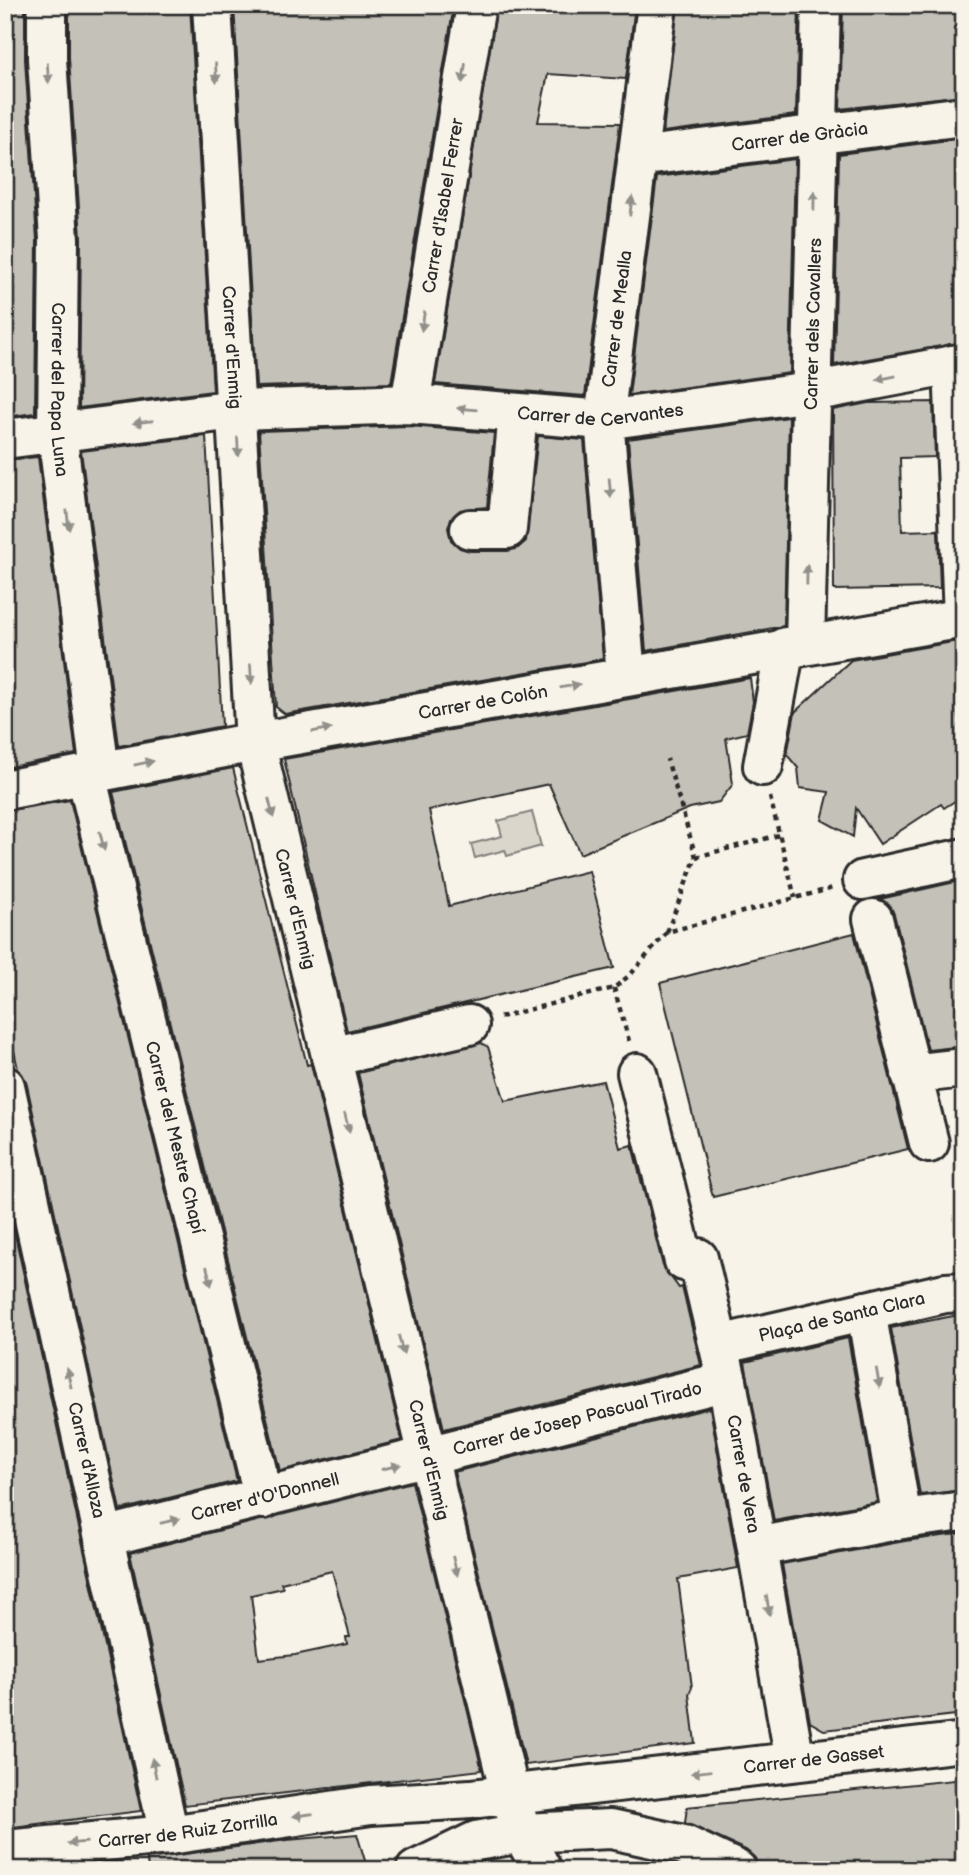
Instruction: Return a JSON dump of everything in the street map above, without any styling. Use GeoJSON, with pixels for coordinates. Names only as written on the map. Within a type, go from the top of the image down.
{"type":"FeatureCollection","features":[{"type":"Feature","properties":{"kind":"street","name":"Carrer del Papa Luna"},"geometry":{"type":"LineString","coordinates":[[47,5],[47,59],[59,239],[57,433],[93,773]]}},
{"type":"Feature","properties":{"kind":"street","name":"Carrer d'Enmig"},"geometry":{"type":"LineString","coordinates":[[212,5],[255,742],[510,1794],[522,1833],[542,1870]]}},
{"type":"Feature","properties":{"kind":"street","name":"Carrer d'Isabel Ferrer"},"geometry":{"type":"LineString","coordinates":[[410,404],[475,5]]}},
{"type":"Feature","properties":{"kind":"street","name":"Carrer de Mealla"},"geometry":{"type":"LineString","coordinates":[[626,676],[604,420],[657,5]]}},
{"type":"Feature","properties":{"kind":"street","name":"Carrer dels Cavallers"},"geometry":{"type":"LineString","coordinates":[[763,766],[795,645],[811,392],[815,136],[821,5]]}},
{"type":"Feature","properties":{"kind":"street","name":"Carrer de Gràcia"},"geometry":{"type":"LineString","coordinates":[[638,157],[964,116]]}},
{"type":"Feature","properties":{"kind":"street","name":"Carrer de Cervantes"},"geometry":{"type":"LineString","coordinates":[[5,439],[236,410],[410,404],[604,420],[811,392],[959,364]]}},
{"type":"Feature","properties":{"kind":"street"},"geometry":{"type":"LineString","coordinates":[[959,364],[963,618]]}},
{"type":"Feature","properties":{"kind":"street"},"geometry":{"type":"LineString","coordinates":[[470,529],[507,529],[518,413]]}},
{"type":"Feature","properties":{"kind":"street","name":"Carrer de Colón"},"geometry":{"type":"LineString","coordinates":[[5,790],[795,645],[963,618]]}},
{"type":"Feature","properties":{"kind":"street","name":"Carrer del Mestre Chapí"},"geometry":{"type":"LineString","coordinates":[[93,773],[264,1499]]}},
{"type":"Feature","properties":{"kind":"street"},"geometry":{"type":"LineString","coordinates":[[863,880],[964,858]]}},
{"type":"Feature","properties":{"kind":"street"},"geometry":{"type":"LineString","coordinates":[[873,919],[929,1143]]}},
{"type":"Feature","properties":{"kind":"street"},"geometry":{"type":"LineString","coordinates":[[331,1057],[469,1025]]}},
{"type":"Feature","properties":{"kind":"street"},"geometry":{"type":"LineString","coordinates":[[911,1074],[964,1068]]}},
{"type":"Feature","properties":{"kind":"street","name":"Carrer de Vera"},"geometry":{"type":"LineString","coordinates":[[637,1073],[684,1261],[698,1258],[723,1363],[795,1761]]}},
{"type":"Feature","properties":{"kind":"street","name":"Carrer d'Alloza"},"geometry":{"type":"LineString","coordinates":[[5,1086],[169,1835]]}},
{"type":"Feature","properties":{"kind":"street","name":"Plaça de Santa Clara"},"geometry":{"type":"LineString","coordinates":[[723,1363],[866,1311],[964,1292]]}},
{"type":"Feature","properties":{"kind":"street"},"geometry":{"type":"LineString","coordinates":[[866,1311],[902,1519]]}},
{"type":"Feature","properties":{"kind":"street","name":"Carrer de Josep Pascual Tirado"},"geometry":{"type":"LineString","coordinates":[[428,1457],[723,1363]]}},
{"type":"Feature","properties":{"kind":"street","name":"Carrer d'O'Donnell"},"geometry":{"type":"LineString","coordinates":[[104,1537],[428,1457]]}},
{"type":"Feature","properties":{"kind":"street"},"geometry":{"type":"LineString","coordinates":[[757,1547],[902,1519],[964,1511]]}},
{"type":"Feature","properties":{"kind":"street","name":"Carrer de Gasset"},"geometry":{"type":"LineString","coordinates":[[510,1794],[964,1742]]}},
{"type":"Feature","properties":{"kind":"street","name":"Carrer de Ruiz Zorrilla"},"geometry":{"type":"LineString","coordinates":[[5,1850],[169,1835],[371,1805],[510,1794]]}},
{"type":"Feature","properties":{"kind":"street"},"geometry":{"type":"LineString","coordinates":[[416,1870],[476,1841],[522,1833],[611,1829],[684,1845],[737,1870]]}},
{"type":"Feature","properties":{"kind":"path"},"geometry":{"type":"LineString","coordinates":[[469,1025],[614,988],[631,974],[667,932],[696,857],[667,760]]}},
{"type":"Feature","properties":{"kind":"path"},"geometry":{"type":"LineString","coordinates":[[667,932],[795,898],[763,766]]}},
{"type":"Feature","properties":{"kind":"path"},"geometry":{"type":"LineString","coordinates":[[696,857],[779,835]]}},
{"type":"Feature","properties":{"kind":"path"},"geometry":{"type":"LineString","coordinates":[[614,988],[637,1073]]}},
{"type":"Feature","properties":{"kind":"shaded area"},"geometry":{"type":"Polygon","coordinates":[[[532,812],[541,846],[507,856],[505,850],[475,858],[471,844],[502,836],[498,821],[532,812]]]}},
{"type":"Feature","properties":{"kind":"building"},"geometry":{"type":"Polygon","coordinates":[[[5,5],[25,5],[25,60],[37,240],[35,413],[5,417],[5,5]]]}},
{"type":"Feature","properties":{"kind":"building"},"geometry":{"type":"Polygon","coordinates":[[[69,5],[190,5],[213,391],[79,408],[81,238],[69,58],[69,5]]]}},
{"type":"Feature","properties":{"kind":"building"},"geometry":{"type":"Polygon","coordinates":[[[234,5],[454,5],[391,383],[256,387],[234,5]]]}},
{"type":"Feature","properties":{"kind":"building"},"geometry":{"type":"Polygon","coordinates":[[[497,5],[635,5],[626,79],[548,74],[538,122],[620,123],[585,396],[435,384],[497,5]]]}},
{"type":"Feature","properties":{"kind":"building"},"geometry":{"type":"Polygon","coordinates":[[[678,5],[799,5],[796,115],[663,132],[678,5]]]}},
{"type":"Feature","properties":{"kind":"building"},"geometry":{"type":"Polygon","coordinates":[[[843,5],[964,5],[964,95],[840,109],[843,5]]]}},
{"type":"Feature","properties":{"kind":"building"},"geometry":{"type":"Polygon","coordinates":[[[964,138],[964,342],[834,365],[839,154],[964,138]]]}},
{"type":"Feature","properties":{"kind":"building"},"geometry":{"type":"Polygon","coordinates":[[[795,159],[790,373],[629,395],[657,177],[795,159]]]}},
{"type":"Feature","properties":{"kind":"building"},"geometry":{"type":"Polygon","coordinates":[[[933,402],[935,457],[900,458],[902,531],[938,530],[940,588],[834,590],[833,410],[868,403],[933,402]]]}},
{"type":"Feature","properties":{"kind":"building"},"geometry":{"type":"Polygon","coordinates":[[[789,417],[784,626],[646,651],[628,439],[789,417]]]}},
{"type":"Feature","properties":{"kind":"building"},"geometry":{"type":"Polygon","coordinates":[[[409,426],[494,433],[487,507],[460,510],[451,518],[448,528],[451,540],[460,548],[470,551],[508,551],[518,548],[526,541],[538,436],[584,440],[603,659],[285,714],[276,707],[259,431],[409,426]]]}},
{"type":"Feature","properties":{"kind":"building"},"geometry":{"type":"Polygon","coordinates":[[[206,436],[222,726],[119,746],[81,451],[206,436]]]}},
{"type":"Feature","properties":{"kind":"building"},"geometry":{"type":"Polygon","coordinates":[[[38,457],[76,754],[5,768],[5,460],[38,457]]]}},
{"type":"Feature","properties":{"kind":"building"},"geometry":{"type":"Polygon","coordinates":[[[964,640],[964,795],[944,808],[941,804],[880,844],[856,808],[853,837],[822,820],[829,792],[800,788],[798,768],[787,755],[795,712],[851,660],[964,640]]]}},
{"type":"Feature","properties":{"kind":"building"},"geometry":{"type":"Polygon","coordinates":[[[750,678],[753,702],[747,733],[726,738],[733,784],[719,802],[690,808],[580,854],[549,784],[429,810],[449,906],[589,871],[614,968],[347,1031],[284,759],[750,678]]]}},
{"type":"Feature","properties":{"kind":"building"},"geometry":{"type":"Polygon","coordinates":[[[233,768],[307,1065],[311,1064],[402,1440],[280,1471],[113,792],[233,768]]]}},
{"type":"Feature","properties":{"kind":"building"},"geometry":{"type":"Polygon","coordinates":[[[70,800],[237,1481],[120,1510],[26,1081],[18,1069],[5,1009],[5,811],[70,800]]]}},
{"type":"Feature","properties":{"kind":"building"},"geometry":{"type":"Polygon","coordinates":[[[964,880],[964,1046],[928,1050],[894,914],[889,904],[880,899],[964,880]]]}},
{"type":"Feature","properties":{"kind":"building"},"geometry":{"type":"Polygon","coordinates":[[[854,933],[908,1149],[713,1197],[660,983],[854,933]]]}},
{"type":"Feature","properties":{"kind":"building"},"geometry":{"type":"Polygon","coordinates":[[[481,1043],[488,1047],[505,1101],[603,1081],[620,1148],[632,1145],[663,1266],[679,1288],[682,1287],[701,1365],[444,1429],[358,1073],[481,1043]]]}},
{"type":"Feature","properties":{"kind":"building"},"geometry":{"type":"Polygon","coordinates":[[[5,1189],[141,1811],[5,1828],[5,1189]]]}},
{"type":"Feature","properties":{"kind":"building"},"geometry":{"type":"Polygon","coordinates":[[[964,1314],[964,1490],[920,1495],[891,1328],[964,1314]]]}},
{"type":"Feature","properties":{"kind":"building"},"geometry":{"type":"Polygon","coordinates":[[[848,1338],[877,1502],[774,1521],[745,1362],[848,1338]]]}},
{"type":"Feature","properties":{"kind":"building"},"geometry":{"type":"Polygon","coordinates":[[[710,1408],[738,1568],[678,1579],[692,1687],[689,1694],[695,1743],[526,1765],[454,1472],[710,1408]]]}},
{"type":"Feature","properties":{"kind":"building"},"geometry":{"type":"Polygon","coordinates":[[[412,1482],[482,1770],[185,1805],[130,1553],[412,1482]],[[332,1571],[281,1583],[283,1588],[251,1595],[259,1659],[295,1655],[347,1644],[346,1637],[350,1637],[332,1571]]]}},
{"type":"Feature","properties":{"kind":"building"},"geometry":{"type":"Polygon","coordinates":[[[964,1533],[964,1714],[824,1730],[810,1722],[782,1564],[964,1533]]]}},
{"type":"Feature","properties":{"kind":"building"},"geometry":{"type":"Polygon","coordinates":[[[964,1779],[964,1870],[759,1870],[755,1858],[746,1850],[685,1823],[687,1807],[964,1779]]]}},
{"type":"Feature","properties":{"kind":"building"},"geometry":{"type":"Polygon","coordinates":[[[357,1834],[366,1864],[355,1870],[148,1870],[147,1859],[287,1840],[357,1834]]]}}]}
